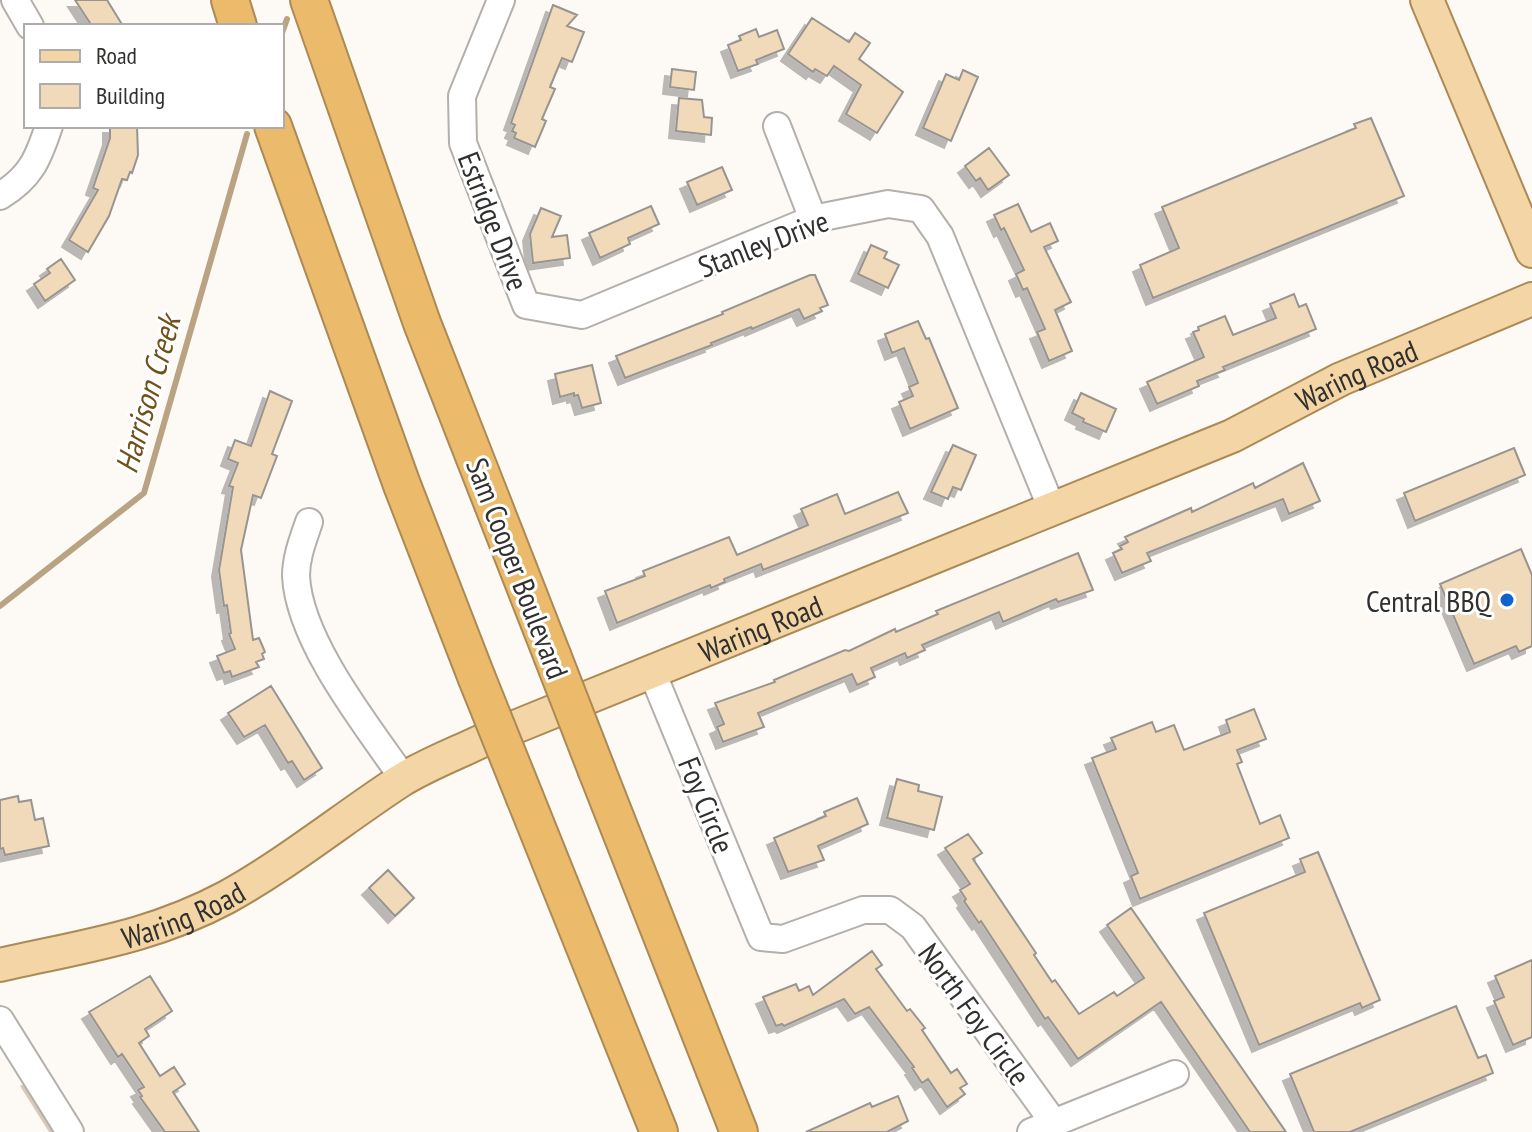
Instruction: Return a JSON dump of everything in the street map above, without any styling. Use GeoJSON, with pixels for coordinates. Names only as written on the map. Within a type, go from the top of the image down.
{"type":"FeatureCollection","features":[{"type":"Feature","properties":{"kind":"highway"},"geometry":{"type":"LineString","coordinates":[[230,0],[237,24]]}},
{"type":"Feature","properties":{"kind":"highway","name":"Sam Cooper Boulevard"},"geometry":{"type":"LineString","coordinates":[[309,0],[422,323],[739,1132]]}},
{"type":"Feature","properties":{"kind":"highway"},"geometry":{"type":"LineString","coordinates":[[274,128],[402,485],[659,1132]]}},
{"type":"Feature","properties":{"kind":"main road"},"geometry":{"type":"LineString","coordinates":[[1427,0],[1532,251]]}},
{"type":"Feature","properties":{"kind":"main road","name":"Waring Road"},"geometry":{"type":"LineString","coordinates":[[0,965],[104,944],[174,922],[267,873],[404,779],[488,738],[1232,436],[1341,379],[1532,299]]}},
{"type":"Feature","properties":{"kind":"street"},"geometry":{"type":"LineString","coordinates":[[15,0],[29,24]]}},
{"type":"Feature","properties":{"kind":"street","name":"Estridge Drive"},"geometry":{"type":"LineString","coordinates":[[501,0],[462,96],[463,143],[526,305]]}},
{"type":"Feature","properties":{"kind":"street"},"geometry":{"type":"LineString","coordinates":[[777,126],[813,219]]}},
{"type":"Feature","properties":{"kind":"street"},"geometry":{"type":"LineString","coordinates":[[0,196],[26,176],[38,159],[48,128]]}},
{"type":"Feature","properties":{"kind":"street","name":"Stanley Drive"},"geometry":{"type":"LineString","coordinates":[[526,305],[582,315],[813,219],[888,204],[921,209],[940,236],[1052,509]]}},
{"type":"Feature","properties":{"kind":"street"},"geometry":{"type":"LineString","coordinates":[[309,522],[297,559],[296,577],[309,626],[345,693],[404,779]]}},
{"type":"Feature","properties":{"kind":"street","name":"Foy Circle"},"geometry":{"type":"LineString","coordinates":[[652,672],[761,937],[783,939],[863,910],[890,910]]}},
{"type":"Feature","properties":{"kind":"street","name":"North Foy Circle"},"geometry":{"type":"LineString","coordinates":[[890,910],[913,927],[1042,1128]]}},
{"type":"Feature","properties":{"kind":"street"},"geometry":{"type":"LineString","coordinates":[[0,1020],[70,1132]]}},
{"type":"Feature","properties":{"kind":"street"},"geometry":{"type":"LineString","coordinates":[[1042,1128],[1175,1074]]}},
{"type":"Feature","properties":{"kind":"shaded area"},"geometry":{"type":"Polygon","coordinates":[[[24,1084],[54,1132],[49,1132],[20,1086],[24,1084]]]}},
{"type":"Feature","properties":{"kind":"building"},"geometry":{"type":"Polygon","coordinates":[[[75,0],[107,0],[122,24],[91,24],[75,0]]]}},
{"type":"Feature","properties":{"kind":"building"},"geometry":{"type":"Polygon","coordinates":[[[553,5],[577,15],[567,26],[584,32],[572,62],[562,58],[550,87],[555,89],[542,119],[546,121],[535,147],[514,138],[516,133],[512,131],[515,125],[511,123],[553,5]]]}},
{"type":"Feature","properties":{"kind":"building"},"geometry":{"type":"Polygon","coordinates":[[[812,18],[849,42],[855,33],[870,43],[859,59],[903,92],[877,133],[846,114],[861,85],[834,66],[827,76],[815,69],[813,72],[788,54],[812,18]]]}},
{"type":"Feature","properties":{"kind":"building"},"geometry":{"type":"Polygon","coordinates":[[[756,29],[759,37],[777,30],[784,49],[738,71],[728,45],[756,29]]]}},
{"type":"Feature","properties":{"kind":"building"},"geometry":{"type":"Polygon","coordinates":[[[672,69],[696,72],[694,90],[670,87],[672,69]]]}},
{"type":"Feature","properties":{"kind":"building"},"geometry":{"type":"Polygon","coordinates":[[[963,70],[978,77],[951,141],[923,128],[946,74],[959,80],[963,70]]]}},
{"type":"Feature","properties":{"kind":"building"},"geometry":{"type":"Polygon","coordinates":[[[679,98],[702,100],[704,117],[712,118],[711,135],[676,131],[679,98]]]}},
{"type":"Feature","properties":{"kind":"building"},"geometry":{"type":"Polygon","coordinates":[[[1371,118],[1404,196],[1153,298],[1140,265],[1179,248],[1162,207],[1356,128],[1354,124],[1371,118]]]}},
{"type":"Feature","properties":{"kind":"building"},"geometry":{"type":"Polygon","coordinates":[[[110,128],[137,128],[138,155],[132,173],[127,180],[122,179],[109,216],[88,252],[69,240],[98,190],[93,188],[110,138],[110,128]]]}},
{"type":"Feature","properties":{"kind":"building"},"geometry":{"type":"Polygon","coordinates":[[[989,148],[1009,175],[988,190],[980,178],[976,181],[965,166],[989,148]]]}},
{"type":"Feature","properties":{"kind":"building"},"geometry":{"type":"Polygon","coordinates":[[[722,167],[732,190],[697,205],[687,182],[722,167]]]}},
{"type":"Feature","properties":{"kind":"building"},"geometry":{"type":"Polygon","coordinates":[[[1018,204],[1031,232],[1050,223],[1058,241],[1044,247],[1071,302],[1055,310],[1072,351],[1049,361],[1037,332],[1045,329],[1027,288],[1023,290],[1016,274],[1024,270],[1004,228],[1001,230],[994,215],[1018,204]]]}},
{"type":"Feature","properties":{"kind":"building"},"geometry":{"type":"Polygon","coordinates":[[[651,206],[659,224],[628,238],[630,244],[600,258],[589,233],[651,206]]]}},
{"type":"Feature","properties":{"kind":"building"},"geometry":{"type":"Polygon","coordinates":[[[541,208],[561,216],[552,237],[567,235],[570,258],[533,263],[530,234],[541,208]]]}},
{"type":"Feature","properties":{"kind":"building"},"geometry":{"type":"Polygon","coordinates":[[[871,245],[887,252],[884,258],[899,265],[888,288],[858,274],[871,245]]]}},
{"type":"Feature","properties":{"kind":"building"},"geometry":{"type":"Polygon","coordinates":[[[61,259],[75,280],[45,301],[34,284],[50,273],[47,269],[61,259]]]}},
{"type":"Feature","properties":{"kind":"building"},"geometry":{"type":"Polygon","coordinates":[[[815,275],[828,305],[820,308],[822,311],[804,319],[799,309],[625,378],[616,356],[723,314],[815,275]]]}},
{"type":"Feature","properties":{"kind":"building"},"geometry":{"type":"Polygon","coordinates":[[[1294,294],[1299,307],[1306,304],[1316,329],[1223,367],[1225,370],[1197,381],[1199,386],[1157,404],[1147,382],[1204,357],[1193,332],[1199,330],[1198,327],[1225,316],[1233,335],[1276,318],[1270,304],[1294,294]]]}},
{"type":"Feature","properties":{"kind":"building"},"geometry":{"type":"Polygon","coordinates":[[[918,321],[926,339],[929,338],[958,408],[910,429],[899,402],[913,396],[909,387],[918,383],[904,348],[892,353],[885,334],[918,321]]]}},
{"type":"Feature","properties":{"kind":"building"},"geometry":{"type":"Polygon","coordinates":[[[592,365],[601,403],[582,408],[578,395],[574,396],[574,393],[560,397],[555,374],[592,365]]]}},
{"type":"Feature","properties":{"kind":"building"},"geometry":{"type":"Polygon","coordinates":[[[270,391],[292,401],[272,454],[277,456],[261,498],[253,495],[241,550],[253,640],[259,638],[265,652],[262,654],[264,659],[256,662],[259,667],[232,677],[230,671],[224,673],[217,656],[235,649],[229,634],[227,605],[224,606],[219,570],[233,487],[229,486],[238,463],[228,459],[235,440],[251,446],[270,391]]]}},
{"type":"Feature","properties":{"kind":"building"},"geometry":{"type":"Polygon","coordinates":[[[1081,393],[1116,409],[1106,432],[1083,422],[1084,419],[1072,413],[1081,393]]]}},
{"type":"Feature","properties":{"kind":"building"},"geometry":{"type":"Polygon","coordinates":[[[953,445],[976,455],[961,490],[953,487],[948,499],[931,492],[953,445]]]}},
{"type":"Feature","properties":{"kind":"building"},"geometry":{"type":"Polygon","coordinates":[[[1514,448],[1525,475],[1415,521],[1404,493],[1514,448]]]}},
{"type":"Feature","properties":{"kind":"building"},"geometry":{"type":"Polygon","coordinates":[[[1303,463],[1320,501],[1289,514],[1283,499],[1147,553],[1151,561],[1122,573],[1113,553],[1128,542],[1125,537],[1191,508],[1192,512],[1253,483],[1255,488],[1303,463]]]}},
{"type":"Feature","properties":{"kind":"building"},"geometry":{"type":"Polygon","coordinates":[[[898,492],[908,513],[763,570],[761,564],[724,579],[725,582],[711,588],[710,585],[617,623],[605,591],[645,576],[643,571],[729,537],[737,555],[808,525],[801,509],[837,494],[845,514],[898,492]]]}},
{"type":"Feature","properties":{"kind":"building"},"geometry":{"type":"Polygon","coordinates":[[[1521,549],[1532,575],[1532,646],[1519,652],[1516,646],[1474,664],[1440,584],[1521,549]]]}},
{"type":"Feature","properties":{"kind":"building"},"geometry":{"type":"Polygon","coordinates":[[[1078,553],[1093,590],[1058,602],[1056,599],[1003,622],[999,612],[922,645],[925,650],[907,658],[905,653],[871,668],[875,677],[857,685],[852,674],[758,713],[764,727],[723,742],[717,727],[724,724],[715,703],[775,682],[895,629],[896,632],[938,614],[936,611],[1078,553]]]}},
{"type":"Feature","properties":{"kind":"building"},"geometry":{"type":"Polygon","coordinates":[[[271,686],[322,768],[304,780],[292,761],[288,763],[265,725],[244,737],[228,713],[271,686]]]}},
{"type":"Feature","properties":{"kind":"building"},"geometry":{"type":"Polygon","coordinates":[[[1254,709],[1266,739],[1237,750],[1242,762],[1237,764],[1260,824],[1280,815],[1289,838],[1140,899],[1131,876],[1138,873],[1092,758],[1116,749],[1111,738],[1152,722],[1156,732],[1174,725],[1184,750],[1230,732],[1226,720],[1254,709]]]}},
{"type":"Feature","properties":{"kind":"building"},"geometry":{"type":"Polygon","coordinates":[[[897,779],[919,785],[918,791],[942,797],[934,830],[887,818],[897,779]]]}},
{"type":"Feature","properties":{"kind":"building"},"geometry":{"type":"Polygon","coordinates":[[[18,796],[19,802],[31,800],[35,820],[43,818],[49,846],[5,855],[3,848],[0,849],[0,800],[18,796]]]}},
{"type":"Feature","properties":{"kind":"building"},"geometry":{"type":"Polygon","coordinates":[[[857,798],[868,824],[818,846],[824,860],[788,872],[774,838],[826,816],[824,812],[857,798]]]}},
{"type":"Feature","properties":{"kind":"building"},"geometry":{"type":"Polygon","coordinates":[[[968,834],[982,853],[973,859],[1052,982],[1055,980],[1079,1014],[1114,992],[1117,996],[1144,978],[1107,925],[1131,908],[1286,1132],[1250,1132],[1161,1002],[1078,1059],[1048,1017],[1045,1019],[981,921],[979,923],[964,901],[966,899],[960,890],[970,884],[945,848],[968,834]]]}},
{"type":"Feature","properties":{"kind":"building"},"geometry":{"type":"Polygon","coordinates":[[[1318,852],[1380,1000],[1362,1008],[1360,1003],[1259,1045],[1204,913],[1305,872],[1300,859],[1318,852]]]}},
{"type":"Feature","properties":{"kind":"building"},"geometry":{"type":"Polygon","coordinates":[[[388,870],[414,898],[395,916],[369,888],[388,870]]]}},
{"type":"Feature","properties":{"kind":"building"},"geometry":{"type":"Polygon","coordinates":[[[872,951],[882,965],[876,969],[907,1011],[910,1009],[925,1028],[922,1030],[951,1073],[957,1069],[967,1084],[960,1088],[965,1094],[947,1107],[928,1079],[922,1083],[914,1067],[869,1007],[855,1014],[844,999],[784,1026],[776,1026],[763,997],[796,984],[799,991],[809,986],[813,995],[872,951]]]}},
{"type":"Feature","properties":{"kind":"building"},"geometry":{"type":"Polygon","coordinates":[[[1532,960],[1532,1037],[1513,1045],[1494,1001],[1504,997],[1495,976],[1532,960]]]}},
{"type":"Feature","properties":{"kind":"building"},"geometry":{"type":"Polygon","coordinates":[[[150,976],[172,1011],[145,1029],[149,1036],[139,1043],[160,1076],[174,1067],[185,1084],[173,1092],[199,1132],[165,1132],[140,1097],[138,1090],[144,1087],[122,1054],[118,1057],[89,1012],[150,976]]]}},
{"type":"Feature","properties":{"kind":"building"},"geometry":{"type":"Polygon","coordinates":[[[1456,1006],[1478,1058],[1486,1055],[1493,1073],[1350,1132],[1314,1132],[1290,1074],[1456,1006]]]}},
{"type":"Feature","properties":{"kind":"building"},"geometry":{"type":"Polygon","coordinates":[[[898,1096],[908,1121],[887,1132],[806,1132],[870,1103],[872,1107],[898,1096]]]}},
{"type":"Feature","properties":{"kind":"waterway","name":"Harrison Creek"},"geometry":{"type":"LineString","coordinates":[[284,27],[287,19]]}},
{"type":"Feature","properties":{"kind":"waterway","name":"Harrison Creek"},"geometry":{"type":"LineString","coordinates":[[0,606],[144,493],[247,134]]}},
{"type":"Feature","properties":{"kind":"place","name":"Central BBQ"},"geometry":{"type":"Point","coordinates":[1507,600]}}]}
